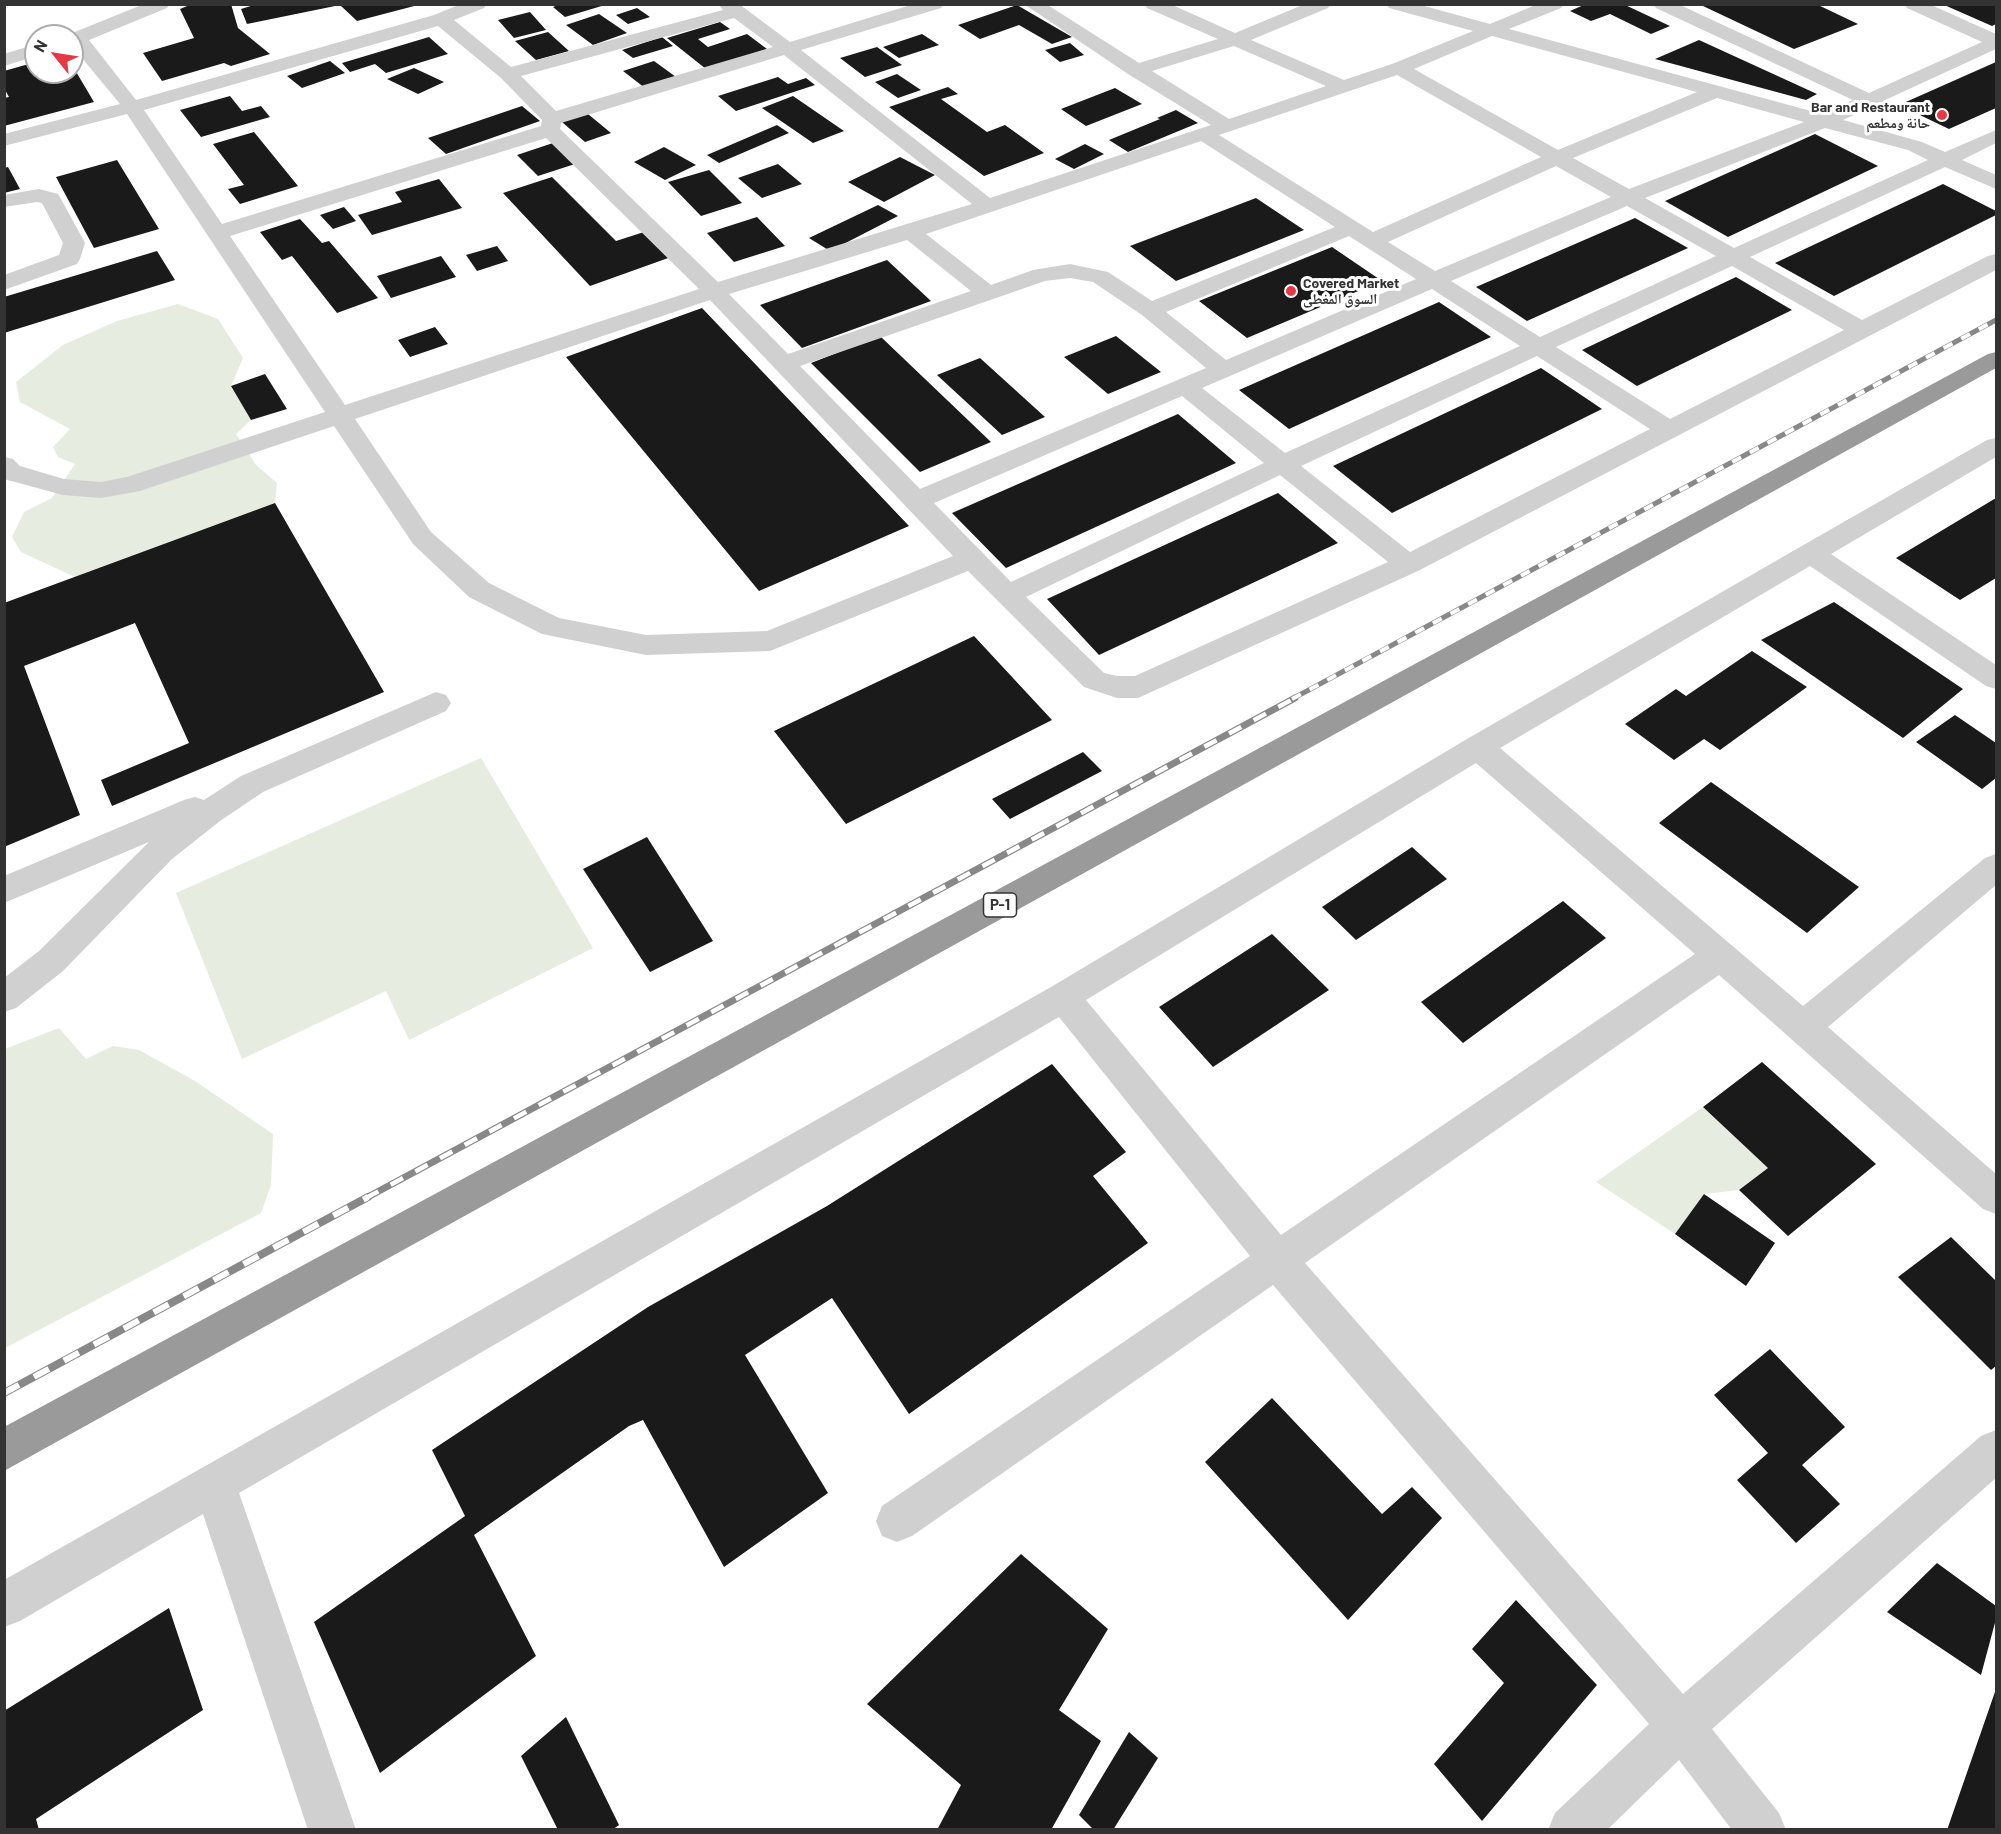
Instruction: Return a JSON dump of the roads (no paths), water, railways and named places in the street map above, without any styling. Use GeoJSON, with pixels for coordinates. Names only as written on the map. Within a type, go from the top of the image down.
{"type":"FeatureCollection","features":[{"type":"Feature","properties":{"kind":"highway","name":"P-1"},"geometry":{"type":"LineString","coordinates":[[4,1450],[1996,359]]}},
{"type":"Feature","properties":{"kind":"street"},"geometry":{"type":"LineString","coordinates":[[84,35],[161,4]]}},
{"type":"Feature","properties":{"kind":"street"},"geometry":{"type":"LineString","coordinates":[[217,233],[935,4]]}},
{"type":"Feature","properties":{"kind":"street"},"geometry":{"type":"LineString","coordinates":[[1033,4],[1226,125]]}},
{"type":"Feature","properties":{"kind":"street"},"geometry":{"type":"LineString","coordinates":[[1154,4],[1342,86]]}},
{"type":"Feature","properties":{"kind":"street"},"geometry":{"type":"LineString","coordinates":[[1135,70],[1237,39],[1322,4]]}},
{"type":"Feature","properties":{"kind":"street"},"geometry":{"type":"LineString","coordinates":[[1395,4],[1712,93],[1914,146],[1996,183]]}},
{"type":"Feature","properties":{"kind":"street"},"geometry":{"type":"LineString","coordinates":[[4,465],[11,472],[63,487],[101,490],[131,485],[714,291],[910,232],[1399,68],[1486,30],[1555,4]]}},
{"type":"Feature","properties":{"kind":"street"},"geometry":{"type":"LineString","coordinates":[[1662,4],[1871,101],[1914,146]]}},
{"type":"Feature","properties":{"kind":"street"},"geometry":{"type":"LineString","coordinates":[[1913,4],[1996,42]]}},
{"type":"Feature","properties":{"kind":"street"},"geometry":{"type":"LineString","coordinates":[[4,140],[132,107],[441,19],[474,5]]}},
{"type":"Feature","properties":{"kind":"street"},"geometry":{"type":"LineString","coordinates":[[508,74],[732,8],[987,206]]}},
{"type":"Feature","properties":{"kind":"street"},"geometry":{"type":"LineString","coordinates":[[441,19],[508,74],[591,168],[784,363],[971,559],[1094,680],[1118,687],[1138,687],[1408,564],[1996,261]]}},
{"type":"Feature","properties":{"kind":"street"},"geometry":{"type":"LineString","coordinates":[[915,501],[1626,198],[1822,122],[1996,42]]}},
{"type":"Feature","properties":{"kind":"street"},"geometry":{"type":"LineString","coordinates":[[84,50],[132,107],[422,538],[479,590],[552,627],[646,645],[770,641],[971,559]]}},
{"type":"Feature","properties":{"kind":"street"},"geometry":{"type":"LineString","coordinates":[[4,60],[24,54]]}},
{"type":"Feature","properties":{"kind":"street"},"geometry":{"type":"LineString","coordinates":[[1399,68],[1864,331]]}},
{"type":"Feature","properties":{"kind":"street"},"geometry":{"type":"LineString","coordinates":[[1371,241],[1556,158],[1712,93]]}},
{"type":"Feature","properties":{"kind":"street"},"geometry":{"type":"LineString","coordinates":[[1203,134],[1670,430]]}},
{"type":"Feature","properties":{"kind":"street"},"geometry":{"type":"LineString","coordinates":[[1007,594],[1283,464],[1996,136]]}},
{"type":"Feature","properties":{"kind":"street"},"geometry":{"type":"LineString","coordinates":[[4,201],[39,195],[50,199],[74,243],[69,259],[4,283]]}},
{"type":"Feature","properties":{"kind":"street"},"geometry":{"type":"LineString","coordinates":[[1150,310],[1351,228]]}},
{"type":"Feature","properties":{"kind":"street"},"geometry":{"type":"LineString","coordinates":[[910,232],[987,293]]}},
{"type":"Feature","properties":{"kind":"street"},"geometry":{"type":"LineString","coordinates":[[784,363],[1041,275],[1070,271],[1100,276],[1150,310],[1224,370]]}},
{"type":"Feature","properties":{"kind":"street"},"geometry":{"type":"LineString","coordinates":[[1184,386],[1408,564]]}},
{"type":"Feature","properties":{"kind":"street"},"geometry":{"type":"LineString","coordinates":[[4,1605],[215,1486],[1063,997],[1478,747],[1996,446]]}},
{"type":"Feature","properties":{"kind":"street"},"geometry":{"type":"LineString","coordinates":[[1810,553],[1996,679]]}},
{"type":"Feature","properties":{"kind":"street"},"geometry":{"type":"LineString","coordinates":[[4,890],[436,703]]}},
{"type":"Feature","properties":{"kind":"street"},"geometry":{"type":"LineString","coordinates":[[1478,747],[1996,1197]]}},
{"type":"Feature","properties":{"kind":"street"},"geometry":{"type":"LineString","coordinates":[[4,998],[51,962],[161,850],[208,812],[252,784]]}},
{"type":"Feature","properties":{"kind":"street"},"geometry":{"type":"LineString","coordinates":[[1803,1027],[1996,867]]}},
{"type":"Feature","properties":{"kind":"street"},"geometry":{"type":"LineString","coordinates":[[897,1521],[1719,956]]}},
{"type":"Feature","properties":{"kind":"street"},"geometry":{"type":"LineString","coordinates":[[1063,997],[1278,1261],[1681,1726],[1762,1830]]}},
{"type":"Feature","properties":{"kind":"street"},"geometry":{"type":"LineString","coordinates":[[1572,1830],[1681,1726],[1996,1451]]}},
{"type":"Feature","properties":{"kind":"street"},"geometry":{"type":"LineString","coordinates":[[215,1486],[332,1830]]}},
{"type":"Feature","properties":{"kind":"railway"},"geometry":{"type":"LineString","coordinates":[[1292,699],[1996,320]]}},
{"type":"Feature","properties":{"kind":"railway"},"geometry":{"type":"LineString","coordinates":[[366,1198],[1295,698]]}},
{"type":"Feature","properties":{"kind":"railway"},"geometry":{"type":"LineString","coordinates":[[4,1393],[368,1197]]}},
{"type":"Feature","properties":{"kind":"place","name":"Bar and Restaurant حانة ومطعم"},"geometry":{"type":"Point","coordinates":[1942,115]}},
{"type":"Feature","properties":{"kind":"place","name":"Covered Market السوق المغطى"},"geometry":{"type":"Point","coordinates":[1291,291]}}]}
